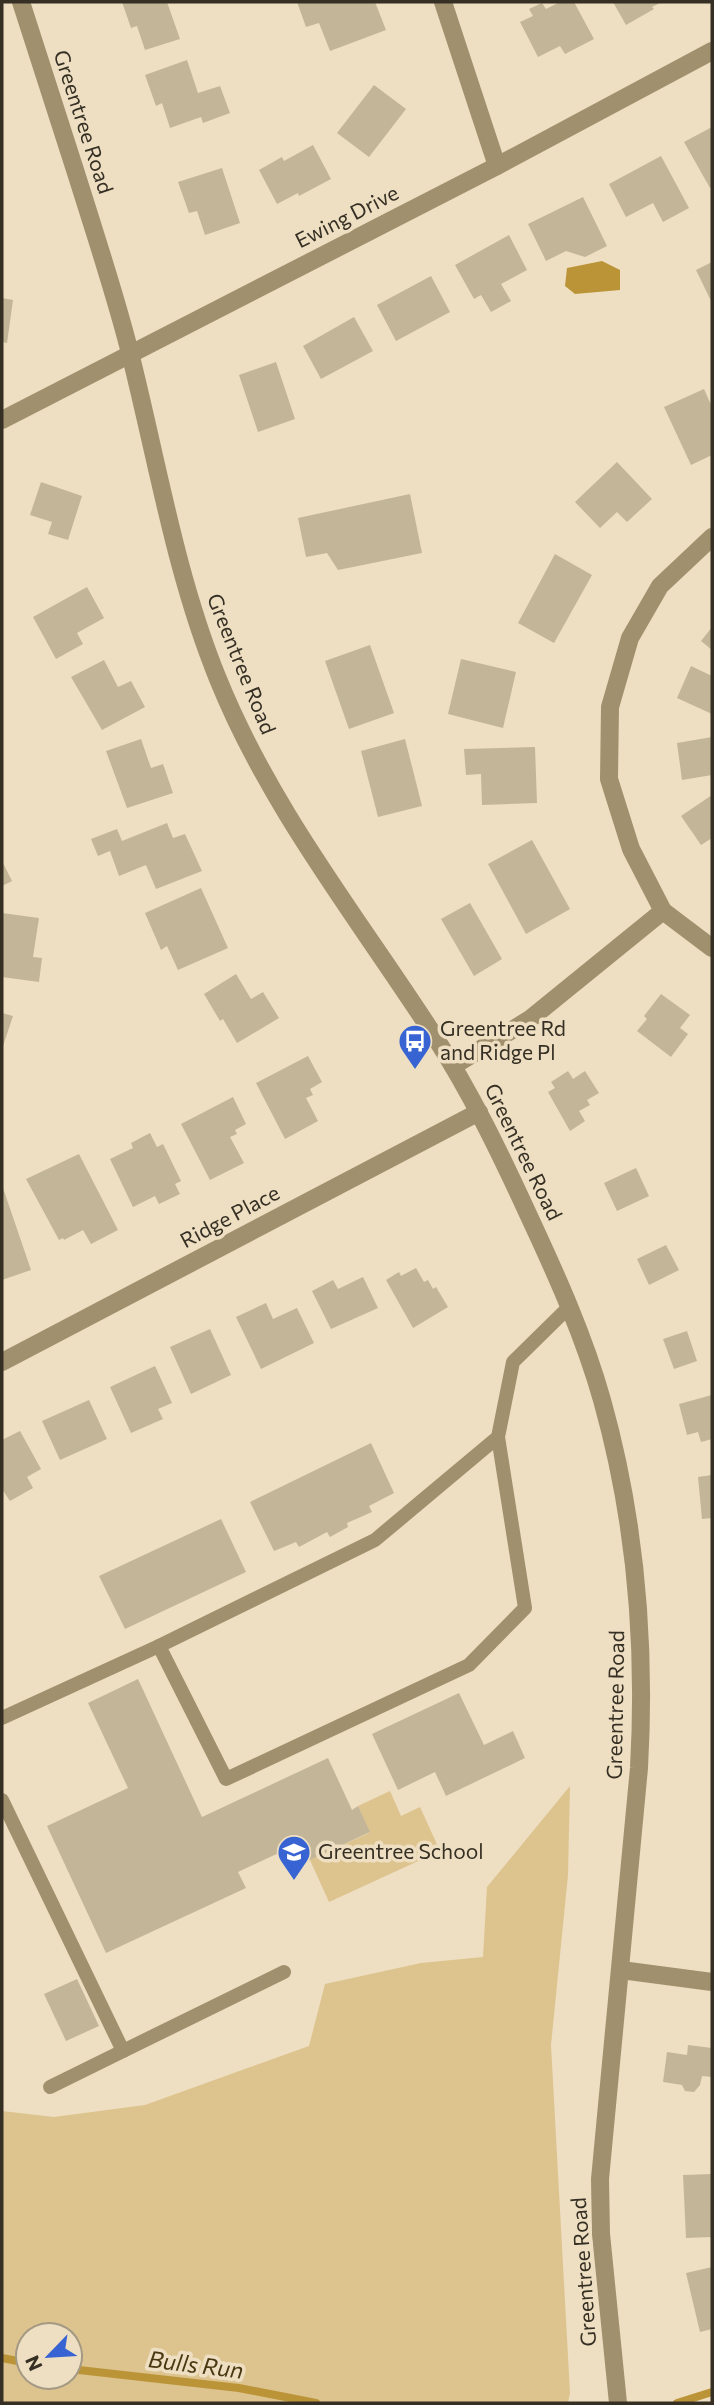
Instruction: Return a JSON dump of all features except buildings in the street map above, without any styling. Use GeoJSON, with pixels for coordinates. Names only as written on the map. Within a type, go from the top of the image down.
{"type":"FeatureCollection","features":[{"type":"Feature","properties":{"kind":"street","name":"Greentree Road"},"geometry":{"type":"LineString","coordinates":[[21,2],[113,290],[185,584],[219,681],[269,786],[298,835],[453,1066],[480,1112],[569,1307],[605,1413],[625,1502],[638,1595],[643,1701],[621,1970],[605,2108],[600,2179],[601,2234],[617,2395]]}},
{"type":"Feature","properties":{"kind":"street"},"geometry":{"type":"LineString","coordinates":[[443,2],[497,166]]}},
{"type":"Feature","properties":{"kind":"street","name":"Ewing Drive"},"geometry":{"type":"LineString","coordinates":[[2,420],[497,166],[712,51]]}},
{"type":"Feature","properties":{"kind":"street"},"geometry":{"type":"LineString","coordinates":[[712,537],[660,586],[630,638],[610,707],[609,779],[631,849],[663,911],[712,948]]}},
{"type":"Feature","properties":{"kind":"street"},"geometry":{"type":"LineString","coordinates":[[453,1066],[530,1018],[663,911]]}},
{"type":"Feature","properties":{"kind":"street","name":"Ridge Place"},"geometry":{"type":"LineString","coordinates":[[2,1362],[480,1112]]}},
{"type":"Feature","properties":{"kind":"street"},"geometry":{"type":"LineString","coordinates":[[621,1970],[712,1982]]}},
{"type":"Feature","properties":{"kind":"lane"},"geometry":{"type":"LineString","coordinates":[[159,1646],[226,1779],[469,1665],[525,1608],[498,1437],[513,1362],[569,1307]]}},
{"type":"Feature","properties":{"kind":"lane"},"geometry":{"type":"LineString","coordinates":[[2,1718],[159,1646],[375,1540],[498,1437]]}},
{"type":"Feature","properties":{"kind":"lane"},"geometry":{"type":"LineString","coordinates":[[2,1800],[123,2051]]}},
{"type":"Feature","properties":{"kind":"lane"},"geometry":{"type":"LineString","coordinates":[[50,2087],[284,1972]]}},
{"type":"Feature","properties":{"kind":"shaded area"},"geometry":{"type":"Polygon","coordinates":[[[602,261],[620,270],[620,290],[575,294],[565,286],[567,268],[602,261]]]}},
{"type":"Feature","properties":{"kind":"shaded area"},"geometry":{"type":"Polygon","coordinates":[[[570,1786],[568,1875],[551,2045],[570,2393],[568,2403],[2,2403],[2,2111],[54,2117],[145,2105],[309,2046],[325,1984],[421,1963],[483,1957],[487,1887],[570,1786]]]}},
{"type":"Feature","properties":{"kind":"shaded area"},"geometry":{"type":"Polygon","coordinates":[[[390,1791],[401,1816],[420,1807],[440,1851],[329,1902],[310,1860],[369,1833],[358,1806],[390,1791]]]}},
{"type":"Feature","properties":{"kind":"waterway","name":"Bulls Run"},"geometry":{"type":"LineString","coordinates":[[2,2358],[14,2360]]}},
{"type":"Feature","properties":{"kind":"waterway","name":"Bulls Run"},"geometry":{"type":"LineString","coordinates":[[84,2371],[239,2388],[316,2403]]}},
{"type":"Feature","properties":{"kind":"waterway","name":"Bulls Run"},"geometry":{"type":"LineString","coordinates":[[677,2403],[712,2392]]}},
{"type":"Feature","properties":{"kind":"place","name":"Greentree Rd and Ridge Pl"},"geometry":{"type":"Point","coordinates":[415,1071]}},
{"type":"Feature","properties":{"kind":"place","name":"Greentree School"},"geometry":{"type":"Point","coordinates":[294,1882]}}]}
